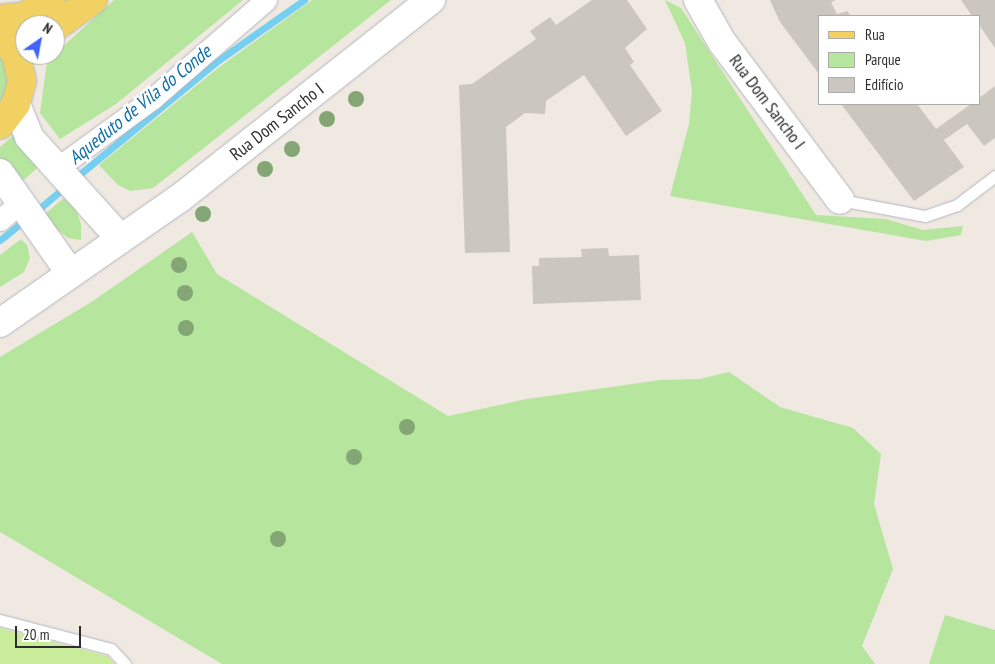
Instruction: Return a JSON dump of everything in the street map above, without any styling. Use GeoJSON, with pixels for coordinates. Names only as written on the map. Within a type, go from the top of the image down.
{"type":"FeatureCollection","features":[{"type":"Feature","properties":{"kind":"main road"},"geometry":{"type":"LineString","coordinates":[[0,19],[25,16],[51,0]]}},
{"type":"Feature","properties":{"kind":"main road"},"geometry":{"type":"LineString","coordinates":[[65,20],[93,0]]}},
{"type":"Feature","properties":{"kind":"main road"},"geometry":{"type":"LineString","coordinates":[[0,33],[15,54]]}},
{"type":"Feature","properties":{"kind":"main road"},"geometry":{"type":"LineString","coordinates":[[0,125],[16,104],[25,65]]}},
{"type":"Feature","properties":{"kind":"street"},"geometry":{"type":"LineString","coordinates":[[57,168],[152,99],[266,0]]}},
{"type":"Feature","properties":{"kind":"street","name":"Rua Dom Sancho I"},"geometry":{"type":"LineString","coordinates":[[0,323],[180,198],[431,0]]}},
{"type":"Feature","properties":{"kind":"street","name":"Rua Dom Sancho I"},"geometry":{"type":"LineString","coordinates":[[698,0],[722,42],[840,200]]}},
{"type":"Feature","properties":{"kind":"street"},"geometry":{"type":"LineString","coordinates":[[16,104],[29,137],[121,239]]}},
{"type":"Feature","properties":{"kind":"street"},"geometry":{"type":"LineString","coordinates":[[0,173],[72,274]]}},
{"type":"Feature","properties":{"kind":"street"},"geometry":{"type":"LineString","coordinates":[[0,220],[20,202]]}},
{"type":"Feature","properties":{"kind":"lane"},"geometry":{"type":"LineString","coordinates":[[840,200],[925,216],[957,204],[995,176]]}},
{"type":"Feature","properties":{"kind":"lane"},"geometry":{"type":"LineString","coordinates":[[0,620],[111,649],[125,664]]}},
{"type":"Feature","properties":{"kind":"green space"},"geometry":{"type":"Polygon","coordinates":[[[114,0],[243,0],[116,104],[60,139],[40,113],[46,65],[65,65],[65,45],[114,0]]]}},
{"type":"Feature","properties":{"kind":"green space"},"geometry":{"type":"Polygon","coordinates":[[[312,0],[391,0],[153,188],[130,191],[118,185],[99,165],[218,68],[312,0]]]}},
{"type":"Feature","properties":{"kind":"green space"},"geometry":{"type":"Polygon","coordinates":[[[665,0],[681,8],[816,215],[886,219],[923,230],[963,226],[961,235],[926,241],[670,196],[689,124],[692,91],[685,43],[665,0]]]}},
{"type":"Feature","properties":{"kind":"green space"},"geometry":{"type":"Polygon","coordinates":[[[0,51],[11,82],[0,112],[0,51]]]}},
{"type":"Feature","properties":{"kind":"green space"},"geometry":{"type":"Polygon","coordinates":[[[14,135],[37,160],[37,168],[24,180],[15,177],[0,163],[0,147],[14,135]]]}},
{"type":"Feature","properties":{"kind":"green space"},"geometry":{"type":"Polygon","coordinates":[[[64,198],[75,207],[81,224],[81,240],[68,238],[54,227],[45,214],[64,198]]]}},
{"type":"Feature","properties":{"kind":"green space"},"geometry":{"type":"Polygon","coordinates":[[[192,232],[217,274],[448,416],[527,399],[660,380],[700,379],[729,372],[780,407],[853,428],[881,454],[874,504],[893,569],[862,646],[875,664],[222,664],[0,532],[0,357],[93,301],[192,232]]]}},
{"type":"Feature","properties":{"kind":"green space"},"geometry":{"type":"Polygon","coordinates":[[[21,239],[27,245],[30,258],[24,272],[0,287],[0,255],[21,239]]]}},
{"type":"Feature","properties":{"kind":"green space"},"geometry":{"type":"Polygon","coordinates":[[[945,615],[995,630],[995,664],[929,664],[945,615]]]}},
{"type":"Feature","properties":{"kind":"green space"},"geometry":{"type":"Polygon","coordinates":[[[0,628],[107,656],[115,664],[0,664],[0,628]]]}},
{"type":"Feature","properties":{"kind":"building"},"geometry":{"type":"Polygon","coordinates":[[[592,0],[627,0],[647,29],[625,48],[634,62],[630,65],[662,111],[626,136],[584,75],[546,101],[545,114],[525,113],[506,127],[510,252],[465,253],[459,85],[472,84],[536,39],[530,31],[550,17],[556,25],[592,0]]]}},
{"type":"Feature","properties":{"kind":"building"},"geometry":{"type":"Polygon","coordinates":[[[770,0],[836,0],[831,2],[837,14],[847,11],[850,15],[818,15],[818,73],[780,22],[770,0]]]}},
{"type":"Feature","properties":{"kind":"building"},"geometry":{"type":"Polygon","coordinates":[[[961,0],[995,0],[995,48],[980,26],[980,15],[971,15],[961,0]]]}},
{"type":"Feature","properties":{"kind":"building"},"geometry":{"type":"Polygon","coordinates":[[[995,86],[995,138],[984,146],[967,124],[944,140],[964,167],[914,201],[842,105],[918,105],[936,129],[970,105],[980,105],[980,97],[995,86]]]}},
{"type":"Feature","properties":{"kind":"building"},"geometry":{"type":"Polygon","coordinates":[[[608,248],[609,256],[639,255],[641,300],[533,304],[532,266],[539,266],[539,258],[582,257],[581,249],[608,248]]]}},
{"type":"Feature","properties":{"kind":"waterway","name":"Aqueduto de Vila do Conde"},"geometry":{"type":"LineString","coordinates":[[74,179],[216,62],[304,0]]}},
{"type":"Feature","properties":{"kind":"waterway","name":"Aqueduto de Vila do Conde"},"geometry":{"type":"LineString","coordinates":[[34,213],[66,186]]}},
{"type":"Feature","properties":{"kind":"waterway","name":"Aqueduto de Vila do Conde"},"geometry":{"type":"LineString","coordinates":[[0,240],[25,220]]}}]}
